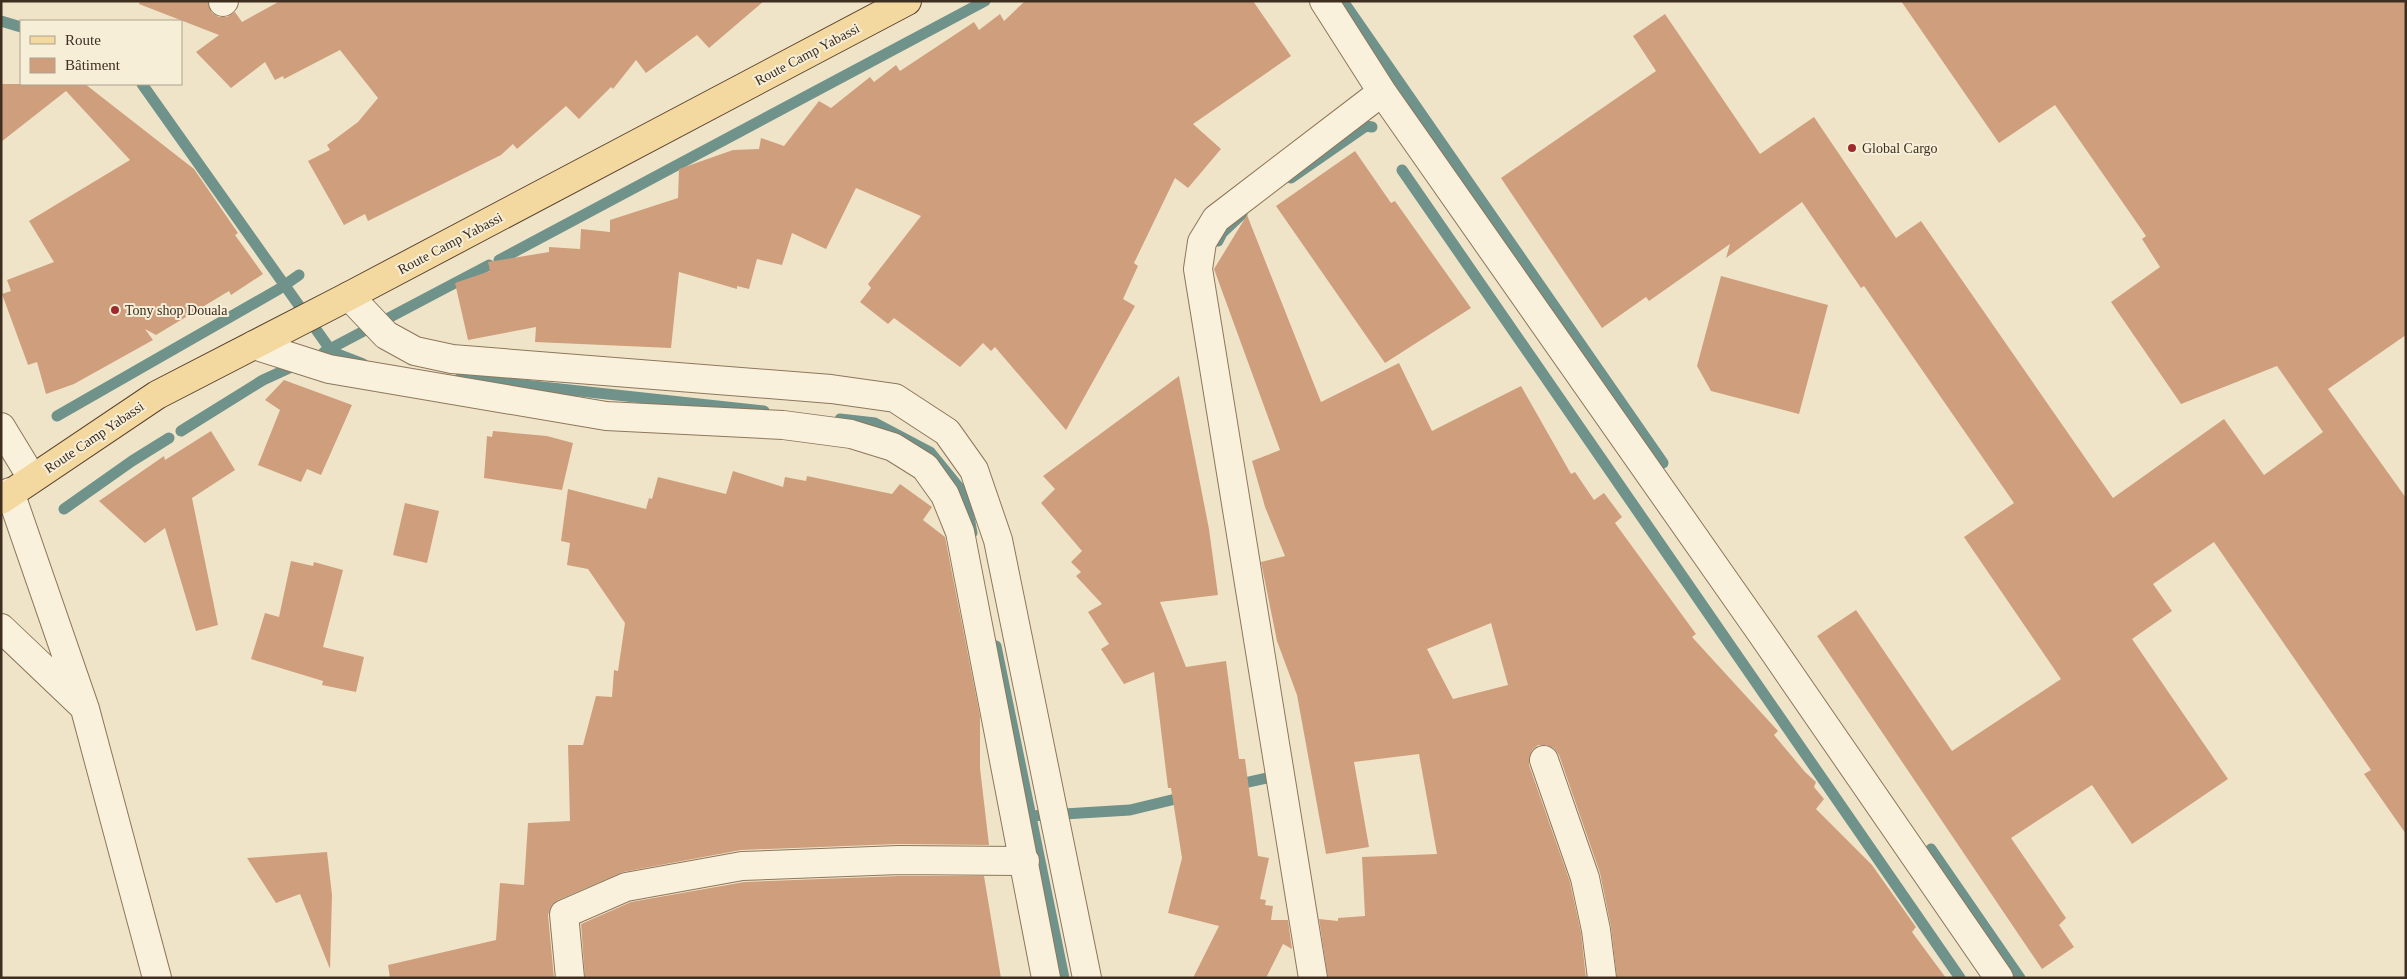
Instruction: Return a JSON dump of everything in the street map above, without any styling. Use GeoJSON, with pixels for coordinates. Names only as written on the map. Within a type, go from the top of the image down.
{"type":"FeatureCollection","features":[{"type":"Feature","properties":{"kind":"main road","name":"Route Camp Yabassi"},"geometry":{"type":"LineString","coordinates":[[14,490],[157,395],[907,1]]}},
{"type":"Feature","properties":{"kind":"street"},"geometry":{"type":"LineString","coordinates":[[1324,1],[1382,92],[1762,634],[1998,978]]}},
{"type":"Feature","properties":{"kind":"street"},"geometry":{"type":"LineString","coordinates":[[1313,978],[1198,269],[1202,242],[1216,220],[1382,92]]}},
{"type":"Feature","properties":{"kind":"street"},"geometry":{"type":"LineString","coordinates":[[341,300],[386,335],[415,351],[452,359],[831,389],[895,398],[947,432],[974,470],[998,540],[1087,978]]}},
{"type":"Feature","properties":{"kind":"street"},"geometry":{"type":"LineString","coordinates":[[254,345],[329,369],[606,416],[783,425],[851,434],[893,447],[926,468],[946,494],[960,532],[1025,861],[1046,978]]}},
{"type":"Feature","properties":{"kind":"street"},"geometry":{"type":"LineString","coordinates":[[1,427],[14,490],[86,709],[157,978]]}},
{"type":"Feature","properties":{"kind":"street"},"geometry":{"type":"LineString","coordinates":[[1,628],[86,709]]}},
{"type":"Feature","properties":{"kind":"street"},"geometry":{"type":"LineString","coordinates":[[1544,760],[1585,878],[1596,930],[1602,978]]}},
{"type":"Feature","properties":{"kind":"street"},"geometry":{"type":"LineString","coordinates":[[570,978],[564,914],[626,887],[742,866],[899,860],[1025,861]]}},
{"type":"Feature","properties":{"kind":"building"},"geometry":{"type":"Polygon","coordinates":[[[140,1],[208,1],[212,13],[219,17],[227,17],[235,12],[242,22],[280,1],[764,1],[709,48],[697,35],[646,73],[636,60],[613,89],[611,87],[579,119],[566,106],[517,149],[513,144],[501,155],[368,221],[365,214],[344,225],[308,161],[330,150],[327,145],[358,122],[378,98],[340,50],[284,79],[283,76],[275,80],[265,62],[231,88],[196,52],[219,35],[139,4],[140,1]]]}},
{"type":"Feature","properties":{"kind":"building"},"geometry":{"type":"Polygon","coordinates":[[[1025,1],[1253,1],[1291,56],[1193,124],[1221,149],[1188,188],[1175,178],[1134,263],[1138,266],[1123,299],[1135,306],[1066,430],[995,347],[991,351],[983,343],[960,367],[894,318],[888,324],[860,302],[871,288],[868,284],[921,216],[856,188],[826,249],[792,233],[782,265],[757,259],[749,289],[737,286],[737,289],[679,272],[671,348],[535,342],[536,327],[468,340],[455,283],[490,271],[488,262],[549,252],[549,247],[580,249],[581,229],[610,232],[610,220],[678,198],[679,169],[733,150],[759,149],[761,138],[784,146],[819,101],[831,108],[870,77],[874,82],[896,65],[900,71],[974,22],[979,30],[1000,14],[1004,21],[1025,1]]]}},
{"type":"Feature","properties":{"kind":"building"},"geometry":{"type":"Polygon","coordinates":[[[1901,1],[2406,1],[2406,335],[2328,389],[2406,498],[2406,834],[2364,774],[2371,770],[2214,542],[2153,584],[2172,611],[2132,639],[2228,779],[2132,844],[2092,785],[2011,838],[2066,918],[2059,925],[2074,947],[2042,969],[1817,636],[1856,610],[1952,751],[2061,679],[1964,537],[2014,503],[1864,286],[1861,288],[1802,202],[1726,258],[1730,244],[1649,301],[1646,297],[1602,328],[1501,178],[1656,71],[1633,36],[1665,14],[1760,154],[1814,117],[1896,238],[1921,221],[2113,498],[2224,419],[2264,475],[2323,432],[2277,366],[2181,404],[2111,302],[2160,267],[2142,239],[2146,236],[2055,105],[1999,143],[1901,1]]]}},
{"type":"Feature","properties":{"kind":"building"},"geometry":{"type":"Polygon","coordinates":[[[1,84],[86,85],[194,169],[238,233],[235,235],[263,274],[231,295],[229,291],[156,335],[145,329],[153,340],[74,384],[46,394],[37,362],[28,365],[2,294],[11,291],[7,280],[54,262],[29,221],[130,160],[66,91],[1,142],[1,84]]]}},
{"type":"Feature","properties":{"kind":"building"},"geometry":{"type":"Polygon","coordinates":[[[1355,151],[1391,203],[1395,201],[1471,308],[1385,363],[1276,206],[1355,151]]]}},
{"type":"Feature","properties":{"kind":"building"},"geometry":{"type":"Polygon","coordinates":[[[1247,215],[1321,402],[1399,363],[1432,431],[1521,386],[1571,474],[1575,472],[1594,500],[1604,493],[1622,517],[1615,523],[1696,634],[1692,637],[1778,731],[1774,735],[1805,772],[1816,782],[1814,787],[1824,799],[1816,809],[1872,865],[1916,927],[1912,932],[1946,978],[1617,978],[1611,927],[1600,873],[1559,755],[1554,748],[1538,745],[1532,750],[1529,765],[1570,882],[1581,933],[1586,978],[1328,978],[1319,919],[1338,921],[1338,918],[1365,916],[1362,857],[1437,854],[1419,754],[1354,762],[1369,847],[1326,854],[1297,695],[1277,641],[1261,562],[1285,556],[1265,507],[1252,461],[1280,450],[1214,269],[1247,215]],[[1491,623],[1427,649],[1453,699],[1508,685],[1491,623]]]}},
{"type":"Feature","properties":{"kind":"building"},"geometry":{"type":"Polygon","coordinates":[[[1721,276],[1828,305],[1799,414],[1711,391],[1697,366],[1721,276]]]}},
{"type":"Feature","properties":{"kind":"building"},"geometry":{"type":"Polygon","coordinates":[[[1179,376],[1209,529],[1218,595],[1160,602],[1186,667],[1226,661],[1239,759],[1245,759],[1258,856],[1269,858],[1260,899],[1266,900],[1265,905],[1273,906],[1271,920],[1288,920],[1292,949],[1283,944],[1266,978],[1193,978],[1219,926],[1168,913],[1182,858],[1171,788],[1168,788],[1154,672],[1124,684],[1101,649],[1109,644],[1088,612],[1102,604],[1076,576],[1081,572],[1071,562],[1082,551],[1041,503],[1055,489],[1043,476],[1179,376]]]}},
{"type":"Feature","properties":{"kind":"building"},"geometry":{"type":"Polygon","coordinates":[[[284,380],[352,405],[321,475],[307,469],[301,482],[258,465],[280,410],[265,400],[284,380]]]}},
{"type":"Feature","properties":{"kind":"building"},"geometry":{"type":"Polygon","coordinates":[[[211,431],[235,470],[192,498],[218,625],[196,631],[165,528],[145,543],[99,501],[164,456],[165,460],[211,431]]]}},
{"type":"Feature","properties":{"kind":"building"},"geometry":{"type":"Polygon","coordinates":[[[493,431],[547,436],[573,443],[562,490],[484,478],[487,436],[492,437],[493,431]]]}},
{"type":"Feature","properties":{"kind":"building"},"geometry":{"type":"Polygon","coordinates":[[[733,471],[783,487],[785,477],[806,481],[807,476],[892,494],[900,484],[932,507],[923,520],[945,537],[980,716],[980,768],[989,845],[898,844],[741,850],[623,872],[558,900],[551,906],[548,915],[554,978],[390,978],[388,965],[496,940],[500,883],[524,885],[528,823],[570,821],[568,745],[583,745],[596,696],[612,697],[614,670],[618,671],[625,623],[588,569],[567,565],[570,543],[561,541],[568,489],[646,509],[649,498],[652,499],[658,477],[726,494],[733,471]]]}},
{"type":"Feature","properties":{"kind":"building"},"geometry":{"type":"Polygon","coordinates":[[[405,503],[439,511],[427,563],[393,555],[405,503]]]}},
{"type":"Feature","properties":{"kind":"building"},"geometry":{"type":"Polygon","coordinates":[[[291,561],[313,566],[314,562],[343,570],[323,647],[364,657],[356,692],[322,685],[323,681],[251,659],[265,613],[279,617],[291,561]]]}},
{"type":"Feature","properties":{"kind":"building"},"geometry":{"type":"Polygon","coordinates":[[[327,852],[332,895],[330,969],[300,894],[276,903],[247,858],[327,852]]]}},
{"type":"Feature","properties":{"kind":"building"},"geometry":{"type":"Polygon","coordinates":[[[899,876],[984,876],[1001,978],[585,978],[581,924],[631,902],[744,882],[899,876]]]}},
{"type":"Feature","properties":{"kind":"waterway"},"geometry":{"type":"LineString","coordinates":[[499,260],[985,1]]}},
{"type":"Feature","properties":{"kind":"waterway"},"geometry":{"type":"LineString","coordinates":[[1343,1],[1663,463]]}},
{"type":"Feature","properties":{"kind":"waterway"},"geometry":{"type":"LineString","coordinates":[[1,21],[20,27]]}},
{"type":"Feature","properties":{"kind":"waterway"},"geometry":{"type":"LineString","coordinates":[[143,85],[332,352],[363,364]]}},
{"type":"Feature","properties":{"kind":"waterway"},"geometry":{"type":"LineString","coordinates":[[1291,178],[1366,126],[1372,127]]}},
{"type":"Feature","properties":{"kind":"waterway"},"geometry":{"type":"LineString","coordinates":[[1402,170],[1960,978]]}},
{"type":"Feature","properties":{"kind":"waterway"},"geometry":{"type":"LineString","coordinates":[[1218,241],[1222,233],[1242,214]]}},
{"type":"Feature","properties":{"kind":"waterway"},"geometry":{"type":"LineString","coordinates":[[324,352],[489,265]]}},
{"type":"Feature","properties":{"kind":"waterway"},"geometry":{"type":"LineString","coordinates":[[57,416],[279,289],[299,275]]}},
{"type":"Feature","properties":{"kind":"waterway"},"geometry":{"type":"LineString","coordinates":[[181,431],[263,380],[298,364]]}},
{"type":"Feature","properties":{"kind":"waterway"},"geometry":{"type":"LineString","coordinates":[[460,378],[764,411]]}},
{"type":"Feature","properties":{"kind":"waterway"},"geometry":{"type":"LineString","coordinates":[[840,419],[875,423],[930,452],[965,495],[972,533]]}},
{"type":"Feature","properties":{"kind":"waterway"},"geometry":{"type":"LineString","coordinates":[[64,509],[132,461],[169,438]]}},
{"type":"Feature","properties":{"kind":"waterway"},"geometry":{"type":"LineString","coordinates":[[996,646],[1064,978]]}},
{"type":"Feature","properties":{"kind":"waterway"},"geometry":{"type":"LineString","coordinates":[[1235,785],[1280,775]]}},
{"type":"Feature","properties":{"kind":"waterway"},"geometry":{"type":"LineString","coordinates":[[1031,816],[1130,810],[1188,796]]}},
{"type":"Feature","properties":{"kind":"waterway"},"geometry":{"type":"LineString","coordinates":[[1931,849],[2020,978]]}},
{"type":"Feature","properties":{"kind":"place","name":"Global Cargo"},"geometry":{"type":"Point","coordinates":[1852,148]}},
{"type":"Feature","properties":{"kind":"place","name":"Tony shop Douala"},"geometry":{"type":"Point","coordinates":[115,310]}}]}
